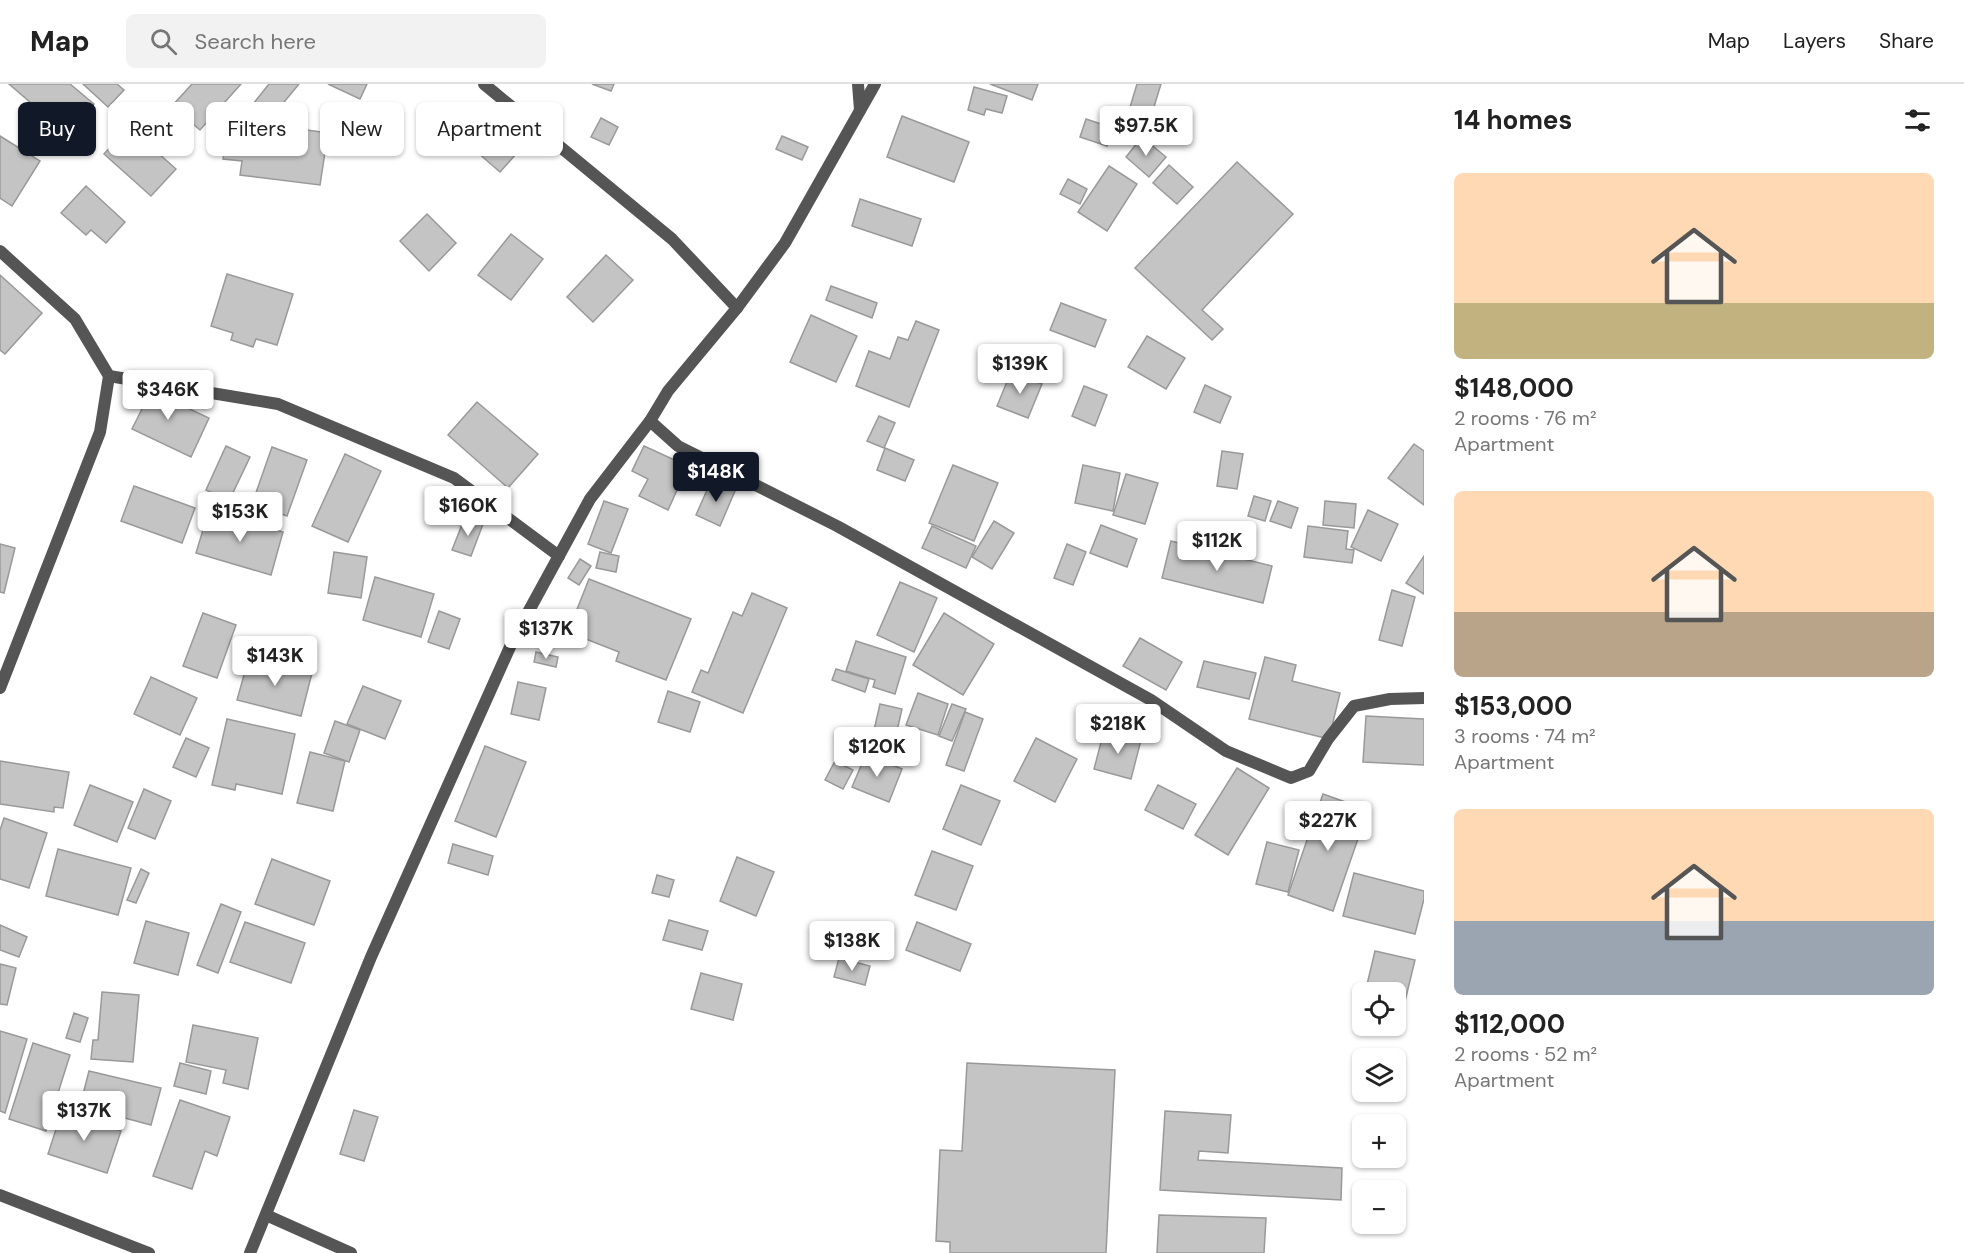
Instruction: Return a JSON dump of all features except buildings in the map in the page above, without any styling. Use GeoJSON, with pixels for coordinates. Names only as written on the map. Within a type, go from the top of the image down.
{"type":"FeatureCollection","features":[{"type":"Feature","properties":{"kind":"street"},"geometry":{"type":"LineString","coordinates":[[484,84],[672,239],[736,308]]}},
{"type":"Feature","properties":{"kind":"street"},"geometry":{"type":"LineString","coordinates":[[858,84],[860,111]]}},
{"type":"Feature","properties":{"kind":"street"},"geometry":{"type":"LineString","coordinates":[[250,1253],[371,957],[514,638],[590,499],[650,421],[668,391],[736,308],[785,243],[875,84]]}},
{"type":"Feature","properties":{"kind":"street"},"geometry":{"type":"LineString","coordinates":[[0,250],[75,319],[109,376],[100,432],[0,688]]}},
{"type":"Feature","properties":{"kind":"street"},"geometry":{"type":"LineString","coordinates":[[109,376],[278,404],[454,478],[559,556]]}},
{"type":"Feature","properties":{"kind":"street"},"geometry":{"type":"LineString","coordinates":[[650,421],[678,446],[837,526],[921,572],[1151,700],[1227,751],[1291,778],[1309,771],[1328,739],[1354,706],[1390,699],[1424,698]]}},
{"type":"Feature","properties":{"kind":"street"},"geometry":{"type":"LineString","coordinates":[[0,1195],[149,1253]]}},
{"type":"Feature","properties":{"kind":"street"},"geometry":{"type":"LineString","coordinates":[[266,1215],[351,1253]]}}]}
